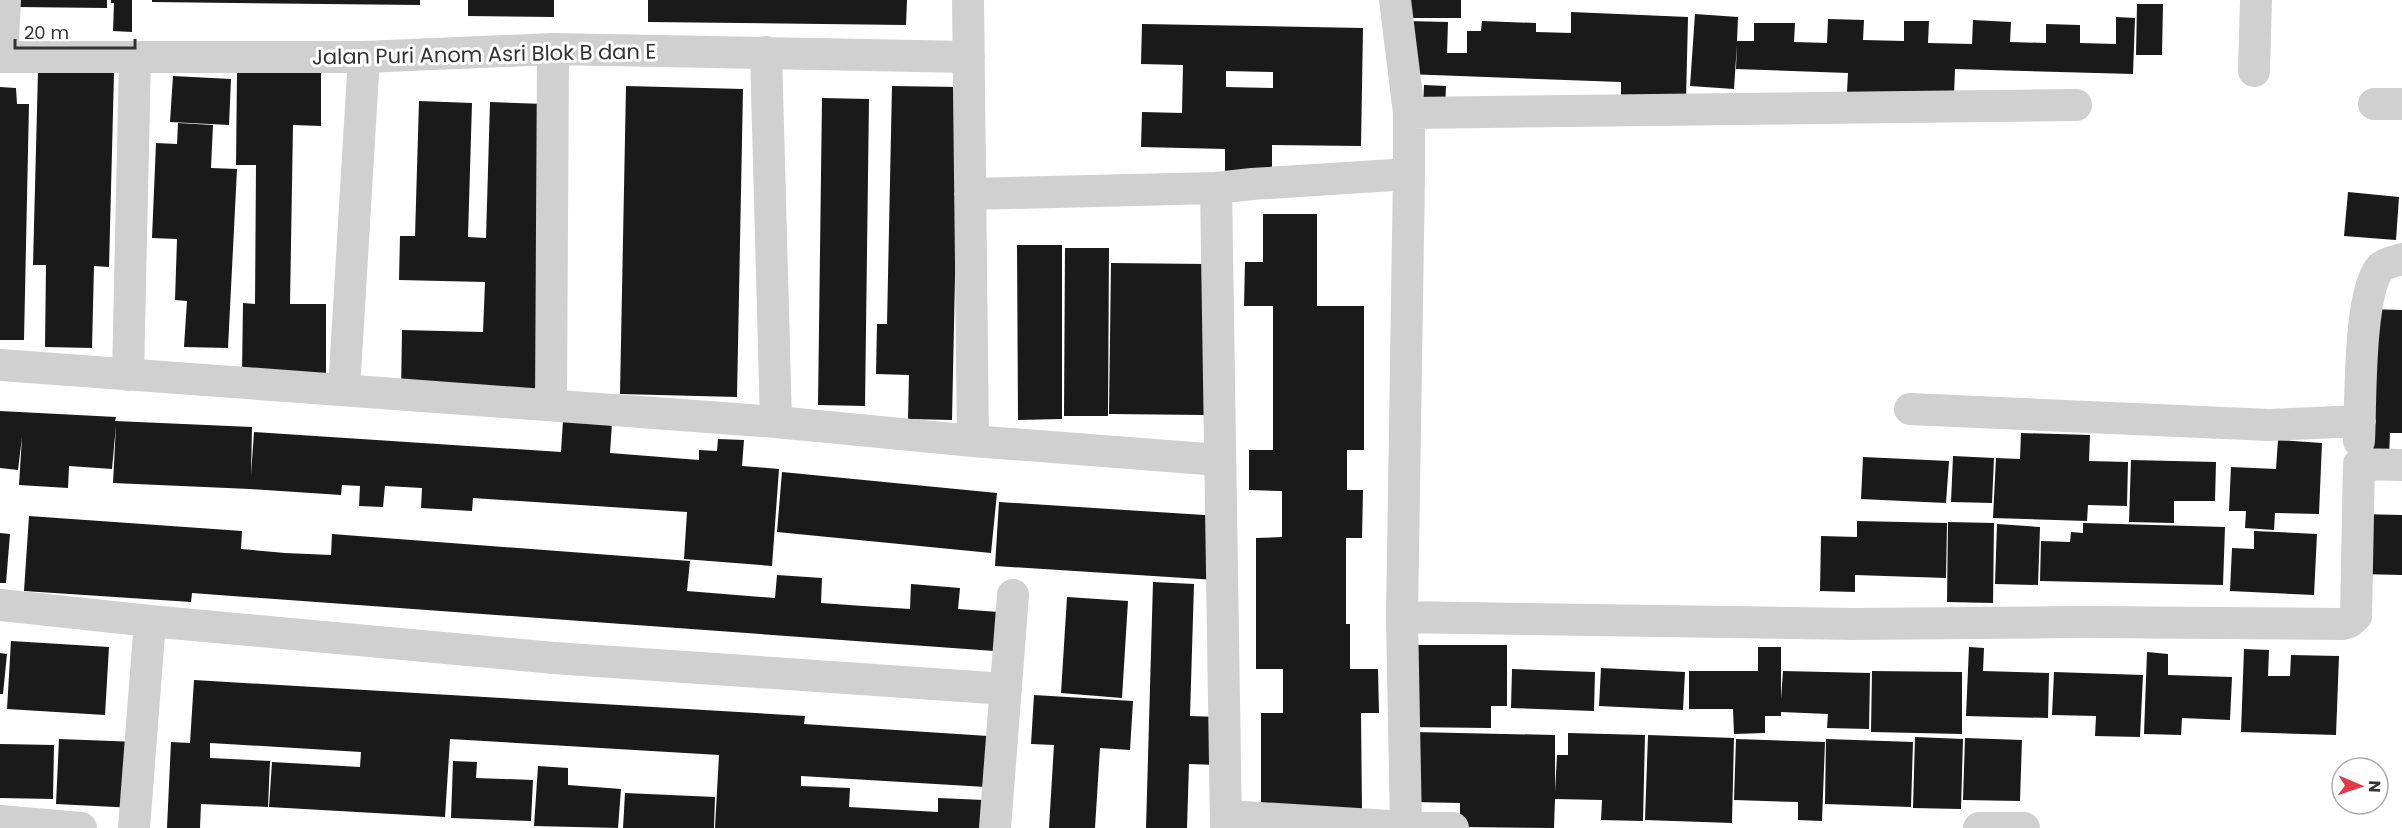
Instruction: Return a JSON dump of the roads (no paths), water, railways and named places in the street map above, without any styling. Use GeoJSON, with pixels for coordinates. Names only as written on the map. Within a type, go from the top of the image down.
{"type":"FeatureCollection","features":[{"type":"Feature","properties":{"kind":"street"},"geometry":{"type":"LineString","coordinates":[[1,57],[5,0]]}},
{"type":"Feature","properties":{"kind":"street"},"geometry":{"type":"LineString","coordinates":[[968,0],[973,441]]}},
{"type":"Feature","properties":{"kind":"street"},"geometry":{"type":"LineString","coordinates":[[1395,0],[1409,113],[1402,617],[1406,827]]}},
{"type":"Feature","properties":{"kind":"street"},"geometry":{"type":"LineString","coordinates":[[2254,71],[2256,0]]}},
{"type":"Feature","properties":{"kind":"street"},"geometry":{"type":"LineString","coordinates":[[551,405],[553,49]]}},
{"type":"Feature","properties":{"kind":"street","name":"Jalan Puri Anom Asri Blok B dan E"},"geometry":{"type":"LineString","coordinates":[[1,57],[364,57],[553,49],[969,57]]}},
{"type":"Feature","properties":{"kind":"street"},"geometry":{"type":"LineString","coordinates":[[766,52],[776,422]]}},
{"type":"Feature","properties":{"kind":"street"},"geometry":{"type":"LineString","coordinates":[[128,375],[135,57]]}},
{"type":"Feature","properties":{"kind":"street"},"geometry":{"type":"LineString","coordinates":[[344,390],[364,57]]}},
{"type":"Feature","properties":{"kind":"street"},"geometry":{"type":"LineString","coordinates":[[1409,113],[2076,105]]}},
{"type":"Feature","properties":{"kind":"street"},"geometry":{"type":"LineString","coordinates":[[970,194],[1216,188],[1409,174]]}},
{"type":"Feature","properties":{"kind":"street"},"geometry":{"type":"LineString","coordinates":[[1216,188],[1226,822],[1453,828]]}},
{"type":"Feature","properties":{"kind":"street"},"geometry":{"type":"LineString","coordinates":[[1402,617],[1853,624],[2083,622],[2342,624],[2349,622],[2356,616],[2360,421],[2366,304],[2373,279],[2382,266],[2402,259]]}},
{"type":"Feature","properties":{"kind":"street"},"geometry":{"type":"LineString","coordinates":[[0,365],[776,422],[973,441],[1219,460]]}},
{"type":"Feature","properties":{"kind":"street"},"geometry":{"type":"LineString","coordinates":[[1910,409],[2269,425],[2360,421]]}},
{"type":"Feature","properties":{"kind":"street"},"geometry":{"type":"LineString","coordinates":[[2359,464],[2402,465]]}},
{"type":"Feature","properties":{"kind":"street"},"geometry":{"type":"LineString","coordinates":[[995,828],[1013,595]]}},
{"type":"Feature","properties":{"kind":"street"},"geometry":{"type":"LineString","coordinates":[[0,604],[150,621],[554,658],[1006,689]]}},
{"type":"Feature","properties":{"kind":"street"},"geometry":{"type":"LineString","coordinates":[[135,828],[150,621]]}},
{"type":"Feature","properties":{"kind":"street"},"geometry":{"type":"LineString","coordinates":[[0,827],[0,821],[81,828]]}},
{"type":"Feature","properties":{"kind":"street"},"geometry":{"type":"LineString","coordinates":[[1979,828],[2024,828]]}}]}
